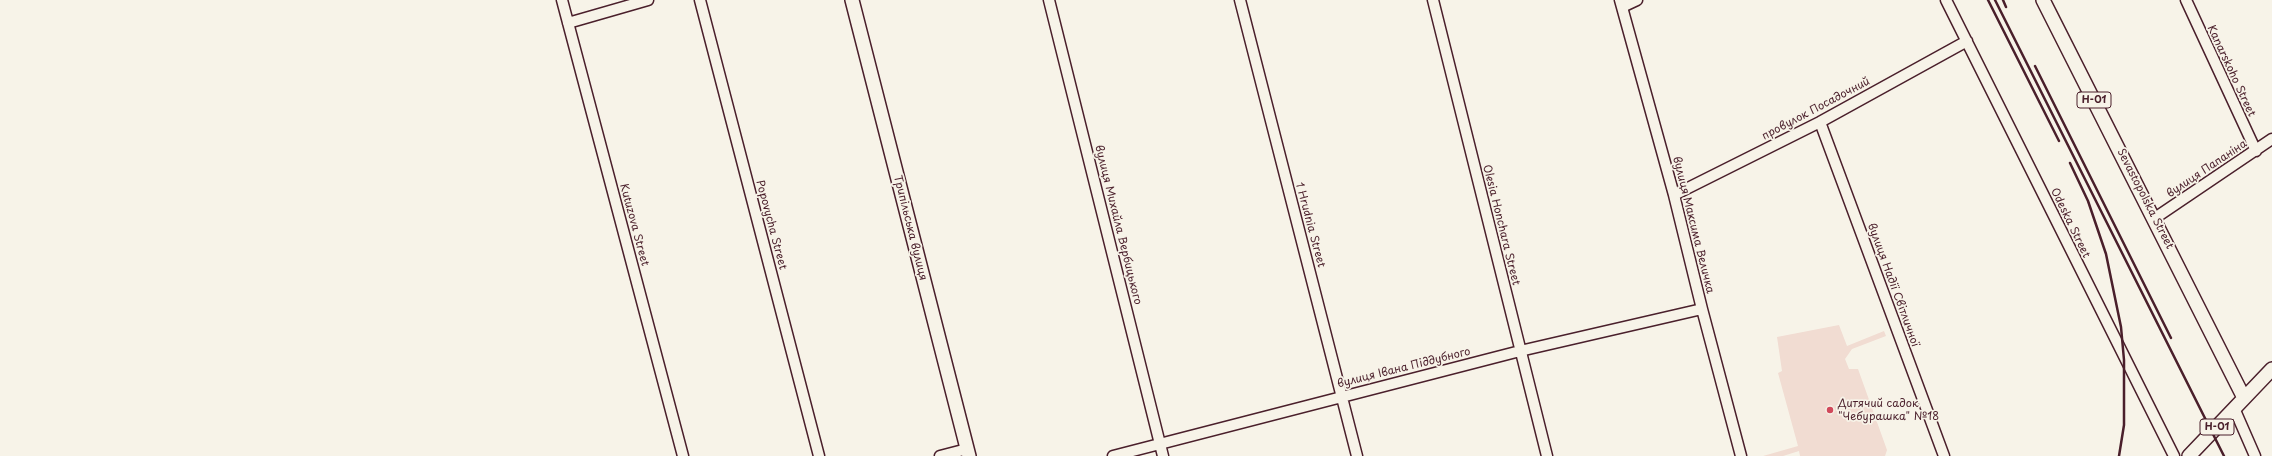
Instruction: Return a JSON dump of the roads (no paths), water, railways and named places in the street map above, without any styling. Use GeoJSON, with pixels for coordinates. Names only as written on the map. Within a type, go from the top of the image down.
{"type":"FeatureCollection","features":[{"type":"Feature","properties":{"kind":"main road","name":"Трипільська вулиця"},"geometry":{"type":"LineString","coordinates":[[852,0],[968,452]]}},
{"type":"Feature","properties":{"kind":"main road","name":"Sevastopolska Street"},"geometry":{"type":"LineString","coordinates":[[2043,0],[2155,218],[2244,398]]}},
{"type":"Feature","properties":{"kind":"main road"},"geometry":{"type":"LineString","coordinates":[[2244,398],[2272,369]]}},
{"type":"Feature","properties":{"kind":"main road","name":"Н-01"},"geometry":{"type":"LineString","coordinates":[[2189,456],[2244,398]]}},
{"type":"Feature","properties":{"kind":"street","name":"Kutuzova Street"},"geometry":{"type":"LineString","coordinates":[[562,0],[683,456]]}},
{"type":"Feature","properties":{"kind":"street"},"geometry":{"type":"LineString","coordinates":[[568,23],[648,0]]}},
{"type":"Feature","properties":{"kind":"street","name":"Popovycha Street"},"geometry":{"type":"LineString","coordinates":[[700,0],[819,456]]}},
{"type":"Feature","properties":{"kind":"street","name":"вулиця Михайла Вербицького"},"geometry":{"type":"LineString","coordinates":[[1049,0],[1163,456]]}},
{"type":"Feature","properties":{"kind":"street","name":"1 Hrudnia Street"},"geometry":{"type":"LineString","coordinates":[[1240,0],[1358,456]]}},
{"type":"Feature","properties":{"kind":"street","name":"Olesia Honchara Street"},"geometry":{"type":"LineString","coordinates":[[1433,0],[1547,456]]}},
{"type":"Feature","properties":{"kind":"street"},"geometry":{"type":"LineString","coordinates":[[1621,4],[1637,0]]}},
{"type":"Feature","properties":{"kind":"street","name":"Odeska Street"},"geometry":{"type":"LineString","coordinates":[[1946,0],[2174,456]]}},
{"type":"Feature","properties":{"kind":"street","name":"Kanarskoho Street"},"geometry":{"type":"LineString","coordinates":[[2186,0],[2256,151]]}},
{"type":"Feature","properties":{"kind":"street","name":"вулиця Максима Величка"},"geometry":{"type":"LineString","coordinates":[[1621,4],[1674,195],[1702,309],[1741,456]]}},
{"type":"Feature","properties":{"kind":"street","name":"провулок Посадочний"},"geometry":{"type":"LineString","coordinates":[[1674,195],[1820,122],[1967,41]]}},
{"type":"Feature","properties":{"kind":"street","name":"вулиця Надії Світличної"},"geometry":{"type":"LineString","coordinates":[[1820,122],[1944,456]]}},
{"type":"Feature","properties":{"kind":"street","name":"вулиця Папаніна"},"geometry":{"type":"LineString","coordinates":[[2155,218],[2272,139]]}},
{"type":"Feature","properties":{"kind":"street","name":"вулиця Івана Піддубного"},"geometry":{"type":"LineString","coordinates":[[1113,456],[1520,351],[1702,309]]}},
{"type":"Feature","properties":{"kind":"street"},"geometry":{"type":"LineString","coordinates":[[2234,408],[2255,456]]}},
{"type":"Feature","properties":{"kind":"street"},"geometry":{"type":"LineString","coordinates":[[940,456],[968,452]]}},
{"type":"Feature","properties":{"kind":"railway"},"geometry":{"type":"LineString","coordinates":[[1988,0],[2059,141]]}},
{"type":"Feature","properties":{"kind":"railway"},"geometry":{"type":"LineString","coordinates":[[1995,0],[2224,456]]}},
{"type":"Feature","properties":{"kind":"railway"},"geometry":{"type":"LineString","coordinates":[[2003,0],[2006,7]]}},
{"type":"Feature","properties":{"kind":"railway"},"geometry":{"type":"LineString","coordinates":[[2035,66],[2171,338]]}},
{"type":"Feature","properties":{"kind":"railway"},"geometry":{"type":"LineString","coordinates":[[2070,163],[2088,201],[2106,254],[2121,327],[2124,360],[2124,425],[2119,456]]}},
{"type":"Feature","properties":{"kind":"place","name":"Дитячий садок \"Чебурашка\" №18"},"geometry":{"type":"Point","coordinates":[1830,410]}}]}
